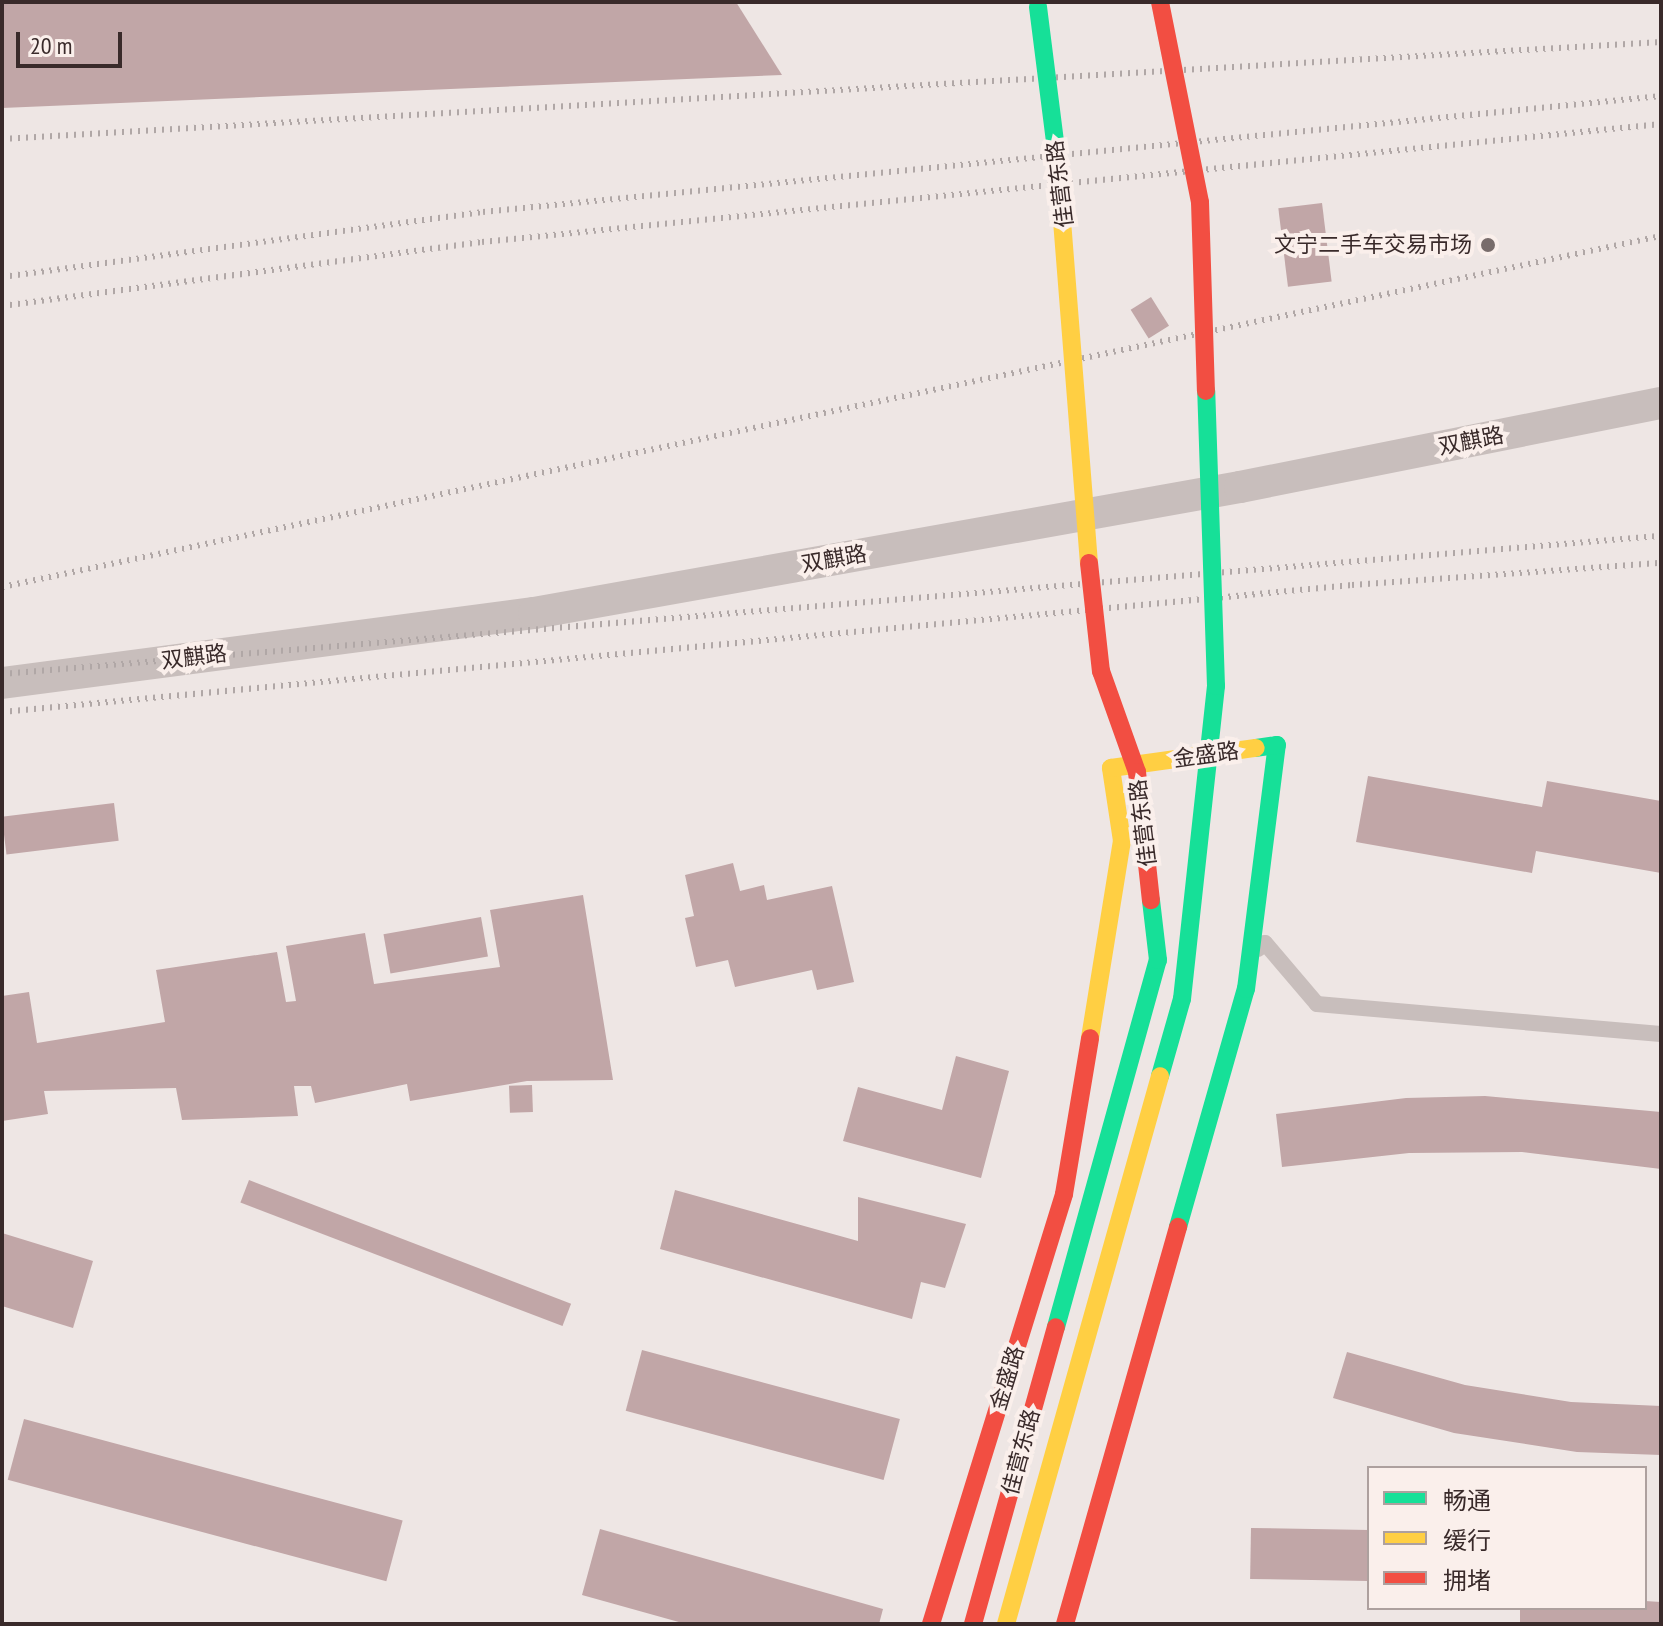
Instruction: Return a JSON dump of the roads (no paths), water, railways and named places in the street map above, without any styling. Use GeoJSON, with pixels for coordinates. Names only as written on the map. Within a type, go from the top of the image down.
{"type":"FeatureCollection","features":[{"type":"Feature","properties":{"kind":"street"},"geometry":{"type":"LineString","coordinates":[[1006,1624],[1182,999],[1204,754],[1216,686],[1200,202],[1160,2]]}},
{"type":"Feature","properties":{"kind":"street","name":"佳营东路"},"geometry":{"type":"LineString","coordinates":[[973,1624],[1158,960],[1137,772],[1103,685],[1084,515],[1069,258],[1038,7]]}},
{"type":"Feature","properties":{"kind":"street","name":"双麒路"},"geometry":{"type":"LineString","coordinates":[[2,683],[534,613],[1211,492],[1661,403]]}},
{"type":"Feature","properties":{"kind":"street","name":"金盛路"},"geometry":{"type":"LineString","coordinates":[[931,1624],[1064,1194],[1122,841],[1111,768],[1277,745],[1246,989],[1065,1624]]}},
{"type":"Feature","properties":{"kind":"lane"},"geometry":{"type":"LineString","coordinates":[[1250,955],[1265,943],[1317,1004],[1661,1034]]}},
{"type":"Feature","properties":{"kind":"railway"},"geometry":{"type":"LineString","coordinates":[[2,139],[1661,42]]}},
{"type":"Feature","properties":{"kind":"railway"},"geometry":{"type":"LineString","coordinates":[[2,277],[483,212],[1661,96]]}},
{"type":"Feature","properties":{"kind":"railway"},"geometry":{"type":"LineString","coordinates":[[2,306],[482,242],[1661,124]]}},
{"type":"Feature","properties":{"kind":"railway"},"geometry":{"type":"LineString","coordinates":[[2,587],[1661,236]]}},
{"type":"Feature","properties":{"kind":"railway"},"geometry":{"type":"LineString","coordinates":[[2,674],[1661,536]]}},
{"type":"Feature","properties":{"kind":"railway"},"geometry":{"type":"LineString","coordinates":[[2,712],[1352,585],[1661,563]]}},
{"type":"Feature","properties":{"kind":"place","name":"文宁二手车交易市场"},"geometry":{"type":"Point","coordinates":[1488,245]}}]}
